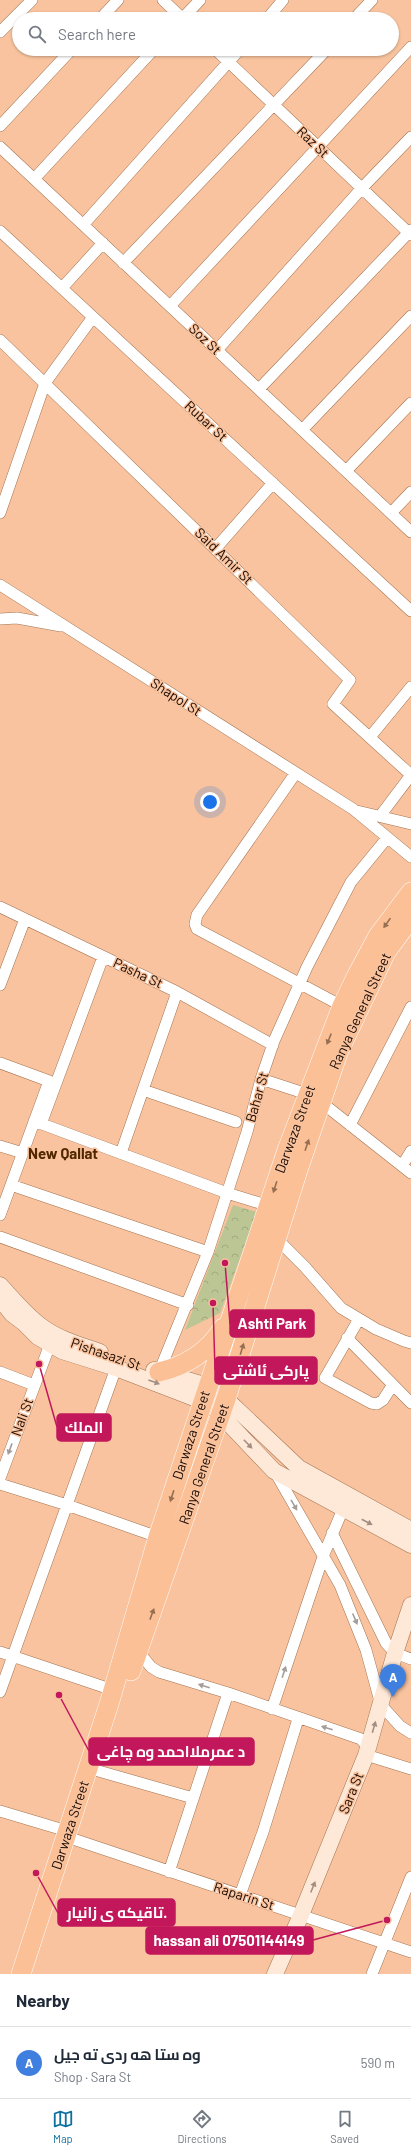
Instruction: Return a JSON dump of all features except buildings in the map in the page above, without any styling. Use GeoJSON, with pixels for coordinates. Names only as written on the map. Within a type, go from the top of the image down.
{"type":"FeatureCollection","features":[{"type":"Feature","properties":{"kind":"highway","name":"Darwaza Street"},"geometry":{"type":"LineString","coordinates":[[93,1770],[113,1690],[158,1537],[205,1393],[269,1206],[314,1098],[342,1006],[372,946],[411,892]]}},
{"type":"Feature","properties":{"kind":"highway","name":"Ranya General Street"},"geometry":{"type":"LineString","coordinates":[[31,1974],[93,1770],[138,1651],[224,1407],[276,1238],[314,1098],[338,1053],[359,1006],[386,952],[407,930]]}},
{"type":"Feature","properties":{"kind":"highway"},"geometry":{"type":"LineString","coordinates":[[159,1372],[183,1365],[204,1350],[220,1332],[233,1312]]}},
{"type":"Feature","properties":{"kind":"highway","name":"Darwaza Street"},"geometry":{"type":"LineString","coordinates":[[21,1974],[72,1836]]}},
{"type":"Feature","properties":{"kind":"main road","name":"Pishasazi St"},"geometry":{"type":"LineString","coordinates":[[0,1285],[69,1354],[205,1393]]}},
{"type":"Feature","properties":{"kind":"main road","name":"Pishasazi St"},"geometry":{"type":"LineString","coordinates":[[0,1299],[12,1314],[24,1323],[38,1337],[52,1338],[159,1372],[205,1393],[224,1407]]}},
{"type":"Feature","properties":{"kind":"main road"},"geometry":{"type":"LineString","coordinates":[[224,1407],[274,1471],[411,1544]]}},
{"type":"Feature","properties":{"kind":"main road"},"geometry":{"type":"LineString","coordinates":[[224,1407],[299,1468],[411,1530]]}},
{"type":"Feature","properties":{"kind":"main road","name":"Sara St"},"geometry":{"type":"LineString","coordinates":[[274,1974],[301,1915],[366,1755],[395,1653],[411,1605]]}},
{"type":"Feature","properties":{"kind":"street"},"geometry":{"type":"LineString","coordinates":[[20,12],[32,0]]}},
{"type":"Feature","properties":{"kind":"street"},"geometry":{"type":"LineString","coordinates":[[107,12],[118,0]]}},
{"type":"Feature","properties":{"kind":"street"},"geometry":{"type":"LineString","coordinates":[[163,0],[176,12]]}},
{"type":"Feature","properties":{"kind":"street"},"geometry":{"type":"LineString","coordinates":[[189,12],[200,0]]}},
{"type":"Feature","properties":{"kind":"street"},"geometry":{"type":"LineString","coordinates":[[273,12],[284,0]]}},
{"type":"Feature","properties":{"kind":"street"},"geometry":{"type":"LineString","coordinates":[[361,12],[372,0]]}},
{"type":"Feature","properties":{"kind":"street"},"geometry":{"type":"LineString","coordinates":[[0,32],[12,20]]}},
{"type":"Feature","properties":{"kind":"street"},"geometry":{"type":"LineString","coordinates":[[170,306],[411,47]]}},
{"type":"Feature","properties":{"kind":"street"},"geometry":{"type":"LineString","coordinates":[[0,126],[65,56]]}},
{"type":"Feature","properties":{"kind":"street"},"geometry":{"type":"LineString","coordinates":[[34,179],[148,56]]}},
{"type":"Feature","properties":{"kind":"street","name":"Raz St"},"geometry":{"type":"LineString","coordinates":[[222,56],[410,232]]}},
{"type":"Feature","properties":{"kind":"street"},"geometry":{"type":"LineString","coordinates":[[83,225],[234,56]]}},
{"type":"Feature","properties":{"kind":"street"},"geometry":{"type":"LineString","coordinates":[[124,263],[320,56]]}},
{"type":"Feature","properties":{"kind":"street"},"geometry":{"type":"LineString","coordinates":[[217,350],[362,188],[411,137]]}},
{"type":"Feature","properties":{"kind":"street","name":"Soz St"},"geometry":{"type":"LineString","coordinates":[[0,147],[411,532]]}},
{"type":"Feature","properties":{"kind":"street","name":"Rubar St"},"geometry":{"type":"LineString","coordinates":[[0,231],[411,611]]}},
{"type":"Feature","properties":{"kind":"street"},"geometry":{"type":"LineString","coordinates":[[259,389],[410,232]]}},
{"type":"Feature","properties":{"kind":"street"},"geometry":{"type":"LineString","coordinates":[[62,288],[104,243]]}},
{"type":"Feature","properties":{"kind":"street"},"geometry":{"type":"LineString","coordinates":[[302,430],[411,316]]}},
{"type":"Feature","properties":{"kind":"street"},"geometry":{"type":"LineString","coordinates":[[0,513],[45,382],[93,317]]}},
{"type":"Feature","properties":{"kind":"street","name":"Said Amir St"},"geometry":{"type":"LineString","coordinates":[[0,340],[216,548],[350,680],[333,704],[411,775]]}},
{"type":"Feature","properties":{"kind":"street"},"geometry":{"type":"LineString","coordinates":[[346,471],[411,403]]}},
{"type":"Feature","properties":{"kind":"street"},"geometry":{"type":"LineString","coordinates":[[216,548],[273,483]]}},
{"type":"Feature","properties":{"kind":"street"},"geometry":{"type":"LineString","coordinates":[[391,513],[411,492]]}},
{"type":"Feature","properties":{"kind":"street","name":"Shapol St"},"geometry":{"type":"LineString","coordinates":[[0,585],[352,809]]}},
{"type":"Feature","properties":{"kind":"street"},"geometry":{"type":"LineString","coordinates":[[0,619],[17,618],[59,625],[82,636]]}},
{"type":"Feature","properties":{"kind":"street"},"geometry":{"type":"LineString","coordinates":[[370,738],[411,687]]}},
{"type":"Feature","properties":{"kind":"street"},"geometry":{"type":"LineString","coordinates":[[295,774],[197,915],[195,924],[197,929],[342,1006]]}},
{"type":"Feature","properties":{"kind":"street"},"geometry":{"type":"LineString","coordinates":[[380,816],[411,775]]}},
{"type":"Feature","properties":{"kind":"street"},"geometry":{"type":"LineString","coordinates":[[352,809],[411,824]]}},
{"type":"Feature","properties":{"kind":"street"},"geometry":{"type":"LineString","coordinates":[[352,809],[411,857]]}},
{"type":"Feature","properties":{"kind":"street","name":"Bahar St"},"geometry":{"type":"LineString","coordinates":[[159,1372],[188,1305],[208,1252],[247,1132],[261,1079],[273,1045],[299,984],[351,882],[387,838]]}},
{"type":"Feature","properties":{"kind":"street","name":"Pasha St"},"geometry":{"type":"LineString","coordinates":[[0,907],[177,992],[273,1045]]}},
{"type":"Feature","properties":{"kind":"street"},"geometry":{"type":"LineString","coordinates":[[0,985],[25,919]]}},
{"type":"Feature","properties":{"kind":"street"},"geometry":{"type":"LineString","coordinates":[[1,1209],[23,1153],[38,1122],[103,957]]}},
{"type":"Feature","properties":{"kind":"street"},"geometry":{"type":"LineString","coordinates":[[121,1153],[177,992]]}},
{"type":"Feature","properties":{"kind":"street"},"geometry":{"type":"LineString","coordinates":[[350,1125],[411,1007]]}},
{"type":"Feature","properties":{"kind":"street"},"geometry":{"type":"LineString","coordinates":[[0,1063],[49,1081],[38,1122]]}},
{"type":"Feature","properties":{"kind":"street"},"geometry":{"type":"LineString","coordinates":[[261,1079],[314,1098],[407,1170],[411,1151]]}},
{"type":"Feature","properties":{"kind":"street"},"geometry":{"type":"LineString","coordinates":[[143,1090],[236,1122]]}},
{"type":"Feature","properties":{"kind":"street"},"geometry":{"type":"LineString","coordinates":[[38,1122],[227,1193],[269,1206]]}},
{"type":"Feature","properties":{"kind":"street"},"geometry":{"type":"LineString","coordinates":[[0,1146],[23,1153]]}},
{"type":"Feature","properties":{"kind":"street"},"geometry":{"type":"LineString","coordinates":[[11,1185],[208,1252]]}},
{"type":"Feature","properties":{"kind":"street"},"geometry":{"type":"LineString","coordinates":[[0,1238],[188,1305]]}},
{"type":"Feature","properties":{"kind":"street"},"geometry":{"type":"LineString","coordinates":[[276,1238],[305,1267],[334,1302],[359,1319],[411,1343]]}},
{"type":"Feature","properties":{"kind":"street"},"geometry":{"type":"LineString","coordinates":[[359,1319],[325,1378],[371,1403],[377,1404],[383,1400],[392,1386]]}},
{"type":"Feature","properties":{"kind":"street","name":"Nali St"},"geometry":{"type":"LineString","coordinates":[[0,1478],[52,1338]]}},
{"type":"Feature","properties":{"kind":"street"},"geometry":{"type":"LineString","coordinates":[[347,1338],[392,1386],[411,1403]]}},
{"type":"Feature","properties":{"kind":"street"},"geometry":{"type":"LineString","coordinates":[[0,1692],[116,1368]]}},
{"type":"Feature","properties":{"kind":"street"},"geometry":{"type":"LineString","coordinates":[[0,1372],[34,1385]]}},
{"type":"Feature","properties":{"kind":"street"},"geometry":{"type":"LineString","coordinates":[[274,1471],[324,1554],[340,1585],[359,1630],[381,1705],[400,1726],[411,1733]]}},
{"type":"Feature","properties":{"kind":"street"},"geometry":{"type":"LineString","coordinates":[[0,1484],[67,1504],[158,1537]]}},
{"type":"Feature","properties":{"kind":"street"},"geometry":{"type":"LineString","coordinates":[[272,1709],[324,1554],[343,1508]]}},
{"type":"Feature","properties":{"kind":"street"},"geometry":{"type":"LineString","coordinates":[[332,1533],[386,1643],[395,1653],[411,1660]]}},
{"type":"Feature","properties":{"kind":"street"},"geometry":{"type":"LineString","coordinates":[[138,1651],[151,1667],[159,1672],[228,1693],[298,1719],[361,1739],[365,1744],[366,1755],[411,1769]]}},
{"type":"Feature","properties":{"kind":"street"},"geometry":{"type":"LineString","coordinates":[[0,1652],[113,1690]]}},
{"type":"Feature","properties":{"kind":"street"},"geometry":{"type":"LineString","coordinates":[[169,1872],[228,1693]]}},
{"type":"Feature","properties":{"kind":"street"},"geometry":{"type":"LineString","coordinates":[[240,1895],[263,1832],[298,1719]]}},
{"type":"Feature","properties":{"kind":"street"},"geometry":{"type":"LineString","coordinates":[[93,1770],[193,1798]]}},
{"type":"Feature","properties":{"kind":"street","name":"Raparin St"},"geometry":{"type":"LineString","coordinates":[[0,1811],[169,1872],[411,1952]]}},
{"type":"Feature","properties":{"kind":"street"},"geometry":{"type":"LineString","coordinates":[[372,1974],[411,1877]]}},
{"type":"Feature","properties":{"kind":"green space"},"geometry":{"type":"Polygon","coordinates":[[[233,1205],[257,1212],[220,1313],[185,1330],[233,1205]]]}},
{"type":"Feature","properties":{"kind":"place","name":"Ashti Park"},"geometry":{"type":"Point","coordinates":[225,1263]}},
{"type":"Feature","properties":{"kind":"place","name":"پارکی ئاشتی"},"geometry":{"type":"Point","coordinates":[213,1303]}},
{"type":"Feature","properties":{"kind":"place","name":"الملك"},"geometry":{"type":"Point","coordinates":[39,1364]}},
{"type":"Feature","properties":{"kind":"place","name":"د عمرملااحمد وه چاغى"},"geometry":{"type":"Point","coordinates":[59,1695]}},
{"type":"Feature","properties":{"kind":"place","name":"وه ستا هه ردى ته جيل"},"geometry":{"type":"Point","coordinates":[393,1697]}},
{"type":"Feature","properties":{"kind":"place","name":"تاقيكه ى زانيار."},"geometry":{"type":"Point","coordinates":[36,1873]}},
{"type":"Feature","properties":{"kind":"place","name":"hassan ali 07501144149"},"geometry":{"type":"Point","coordinates":[387,1920]}},
{"type":"Feature","properties":{"kind":"district","name":"New Qallat"},"geometry":{"type":"Point","coordinates":[63,1154]}}]}
